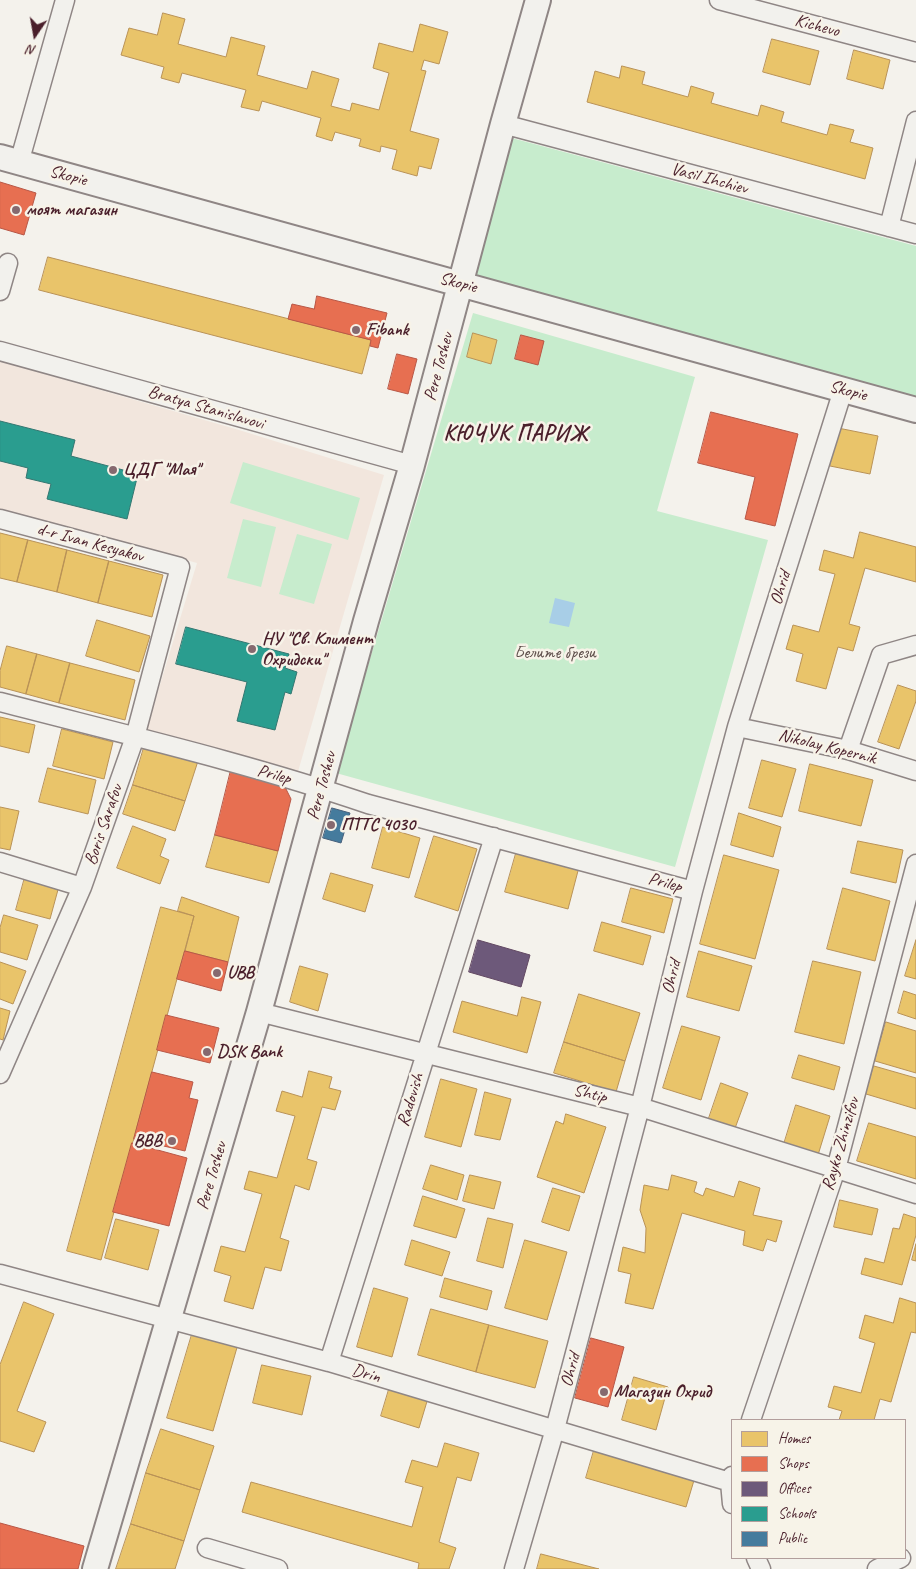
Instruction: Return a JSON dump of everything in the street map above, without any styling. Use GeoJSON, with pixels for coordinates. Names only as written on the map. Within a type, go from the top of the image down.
{"type":"FeatureCollection","features":[{"type":"Feature","properties":{"kind":"street"},"geometry":{"type":"LineString","coordinates":[[9,160],[65,0]]}},
{"type":"Feature","properties":{"kind":"street","name":"Pere Toshev"},"geometry":{"type":"LineString","coordinates":[[95,1569],[260,1012],[366,621],[412,465],[502,124],[538,0]]}},
{"type":"Feature","properties":{"kind":"street","name":"Kichevo"},"geometry":{"type":"LineString","coordinates":[[719,0],[916,52]]}},
{"type":"Feature","properties":{"kind":"street"},"geometry":{"type":"LineString","coordinates":[[889,227],[916,121]]}},
{"type":"Feature","properties":{"kind":"street","name":"Vasil Ihchiev"},"geometry":{"type":"LineString","coordinates":[[502,124],[916,234]]}},
{"type":"Feature","properties":{"kind":"street","name":"Skopie"},"geometry":{"type":"LineString","coordinates":[[9,160],[916,410]]}},
{"type":"Feature","properties":{"kind":"street"},"geometry":{"type":"LineString","coordinates":[[0,291],[8,263]]}},
{"type":"Feature","properties":{"kind":"street","name":"Bratya Stanislavovi"},"geometry":{"type":"LineString","coordinates":[[0,350],[412,465]]}},
{"type":"Feature","properties":{"kind":"street","name":"Ohrid"},"geometry":{"type":"LineString","coordinates":[[514,1569],[555,1429],[640,1107],[692,891],[737,727],[843,390]]}},
{"type":"Feature","properties":{"kind":"street","name":"d-r Ivan Kesyakov"},"geometry":{"type":"LineString","coordinates":[[0,519],[180,567]]}},
{"type":"Feature","properties":{"kind":"street","name":"Boris Sarafov"},"geometry":{"type":"LineString","coordinates":[[0,1072],[82,887],[135,737],[180,567]]}},
{"type":"Feature","properties":{"kind":"street"},"geometry":{"type":"LineString","coordinates":[[848,750],[881,655],[916,645]]}},
{"type":"Feature","properties":{"kind":"street","name":"Prilep"},"geometry":{"type":"LineString","coordinates":[[0,702],[322,788],[368,804],[692,891]]}},
{"type":"Feature","properties":{"kind":"street","name":"Nikolay Kopernik"},"geometry":{"type":"LineString","coordinates":[[737,727],[848,750],[916,771]]}},
{"type":"Feature","properties":{"kind":"street","name":"Radovish"},"geometry":{"type":"LineString","coordinates":[[329,1362],[494,837]]}},
{"type":"Feature","properties":{"kind":"street"},"geometry":{"type":"LineString","coordinates":[[0,862],[82,887]]}},
{"type":"Feature","properties":{"kind":"street","name":"Rayko Zhinzifov"},"geometry":{"type":"LineString","coordinates":[[751,1419],[836,1169],[916,864]]}},
{"type":"Feature","properties":{"kind":"street","name":"Shtip"},"geometry":{"type":"LineString","coordinates":[[260,1012],[640,1107],[916,1194]]}},
{"type":"Feature","properties":{"kind":"street","name":"Drin"},"geometry":{"type":"LineString","coordinates":[[0,1274],[329,1362],[731,1479]]}},
{"type":"Feature","properties":{"kind":"street"},"geometry":{"type":"LineString","coordinates":[[207,1548],[278,1569]]}},
{"type":"Feature","properties":{"kind":"street"},"geometry":{"type":"LineString","coordinates":[[877,1569],[899,1559]]}},
{"type":"Feature","properties":{"kind":"shaded area","name":"НУ \"Св. Климент Охридски\""},"geometry":{"type":"Polygon","coordinates":[[[0,361],[239,430],[384,475],[297,775],[145,734],[197,563],[0,510],[0,361]]]}},
{"type":"Feature","properties":{"kind":"green space"},"geometry":{"type":"Polygon","coordinates":[[[508,137],[916,246],[916,397],[471,277],[508,137]]]}},
{"type":"Feature","properties":{"kind":"green space","name":"Белите брези"},"geometry":{"type":"Polygon","coordinates":[[[473,313],[695,377],[657,511],[768,540],[675,867],[336,773],[473,313]]]}},
{"type":"Feature","properties":{"kind":"green space"},"geometry":{"type":"Polygon","coordinates":[[[243,462],[360,498],[348,540],[230,503],[243,462]]]}},
{"type":"Feature","properties":{"kind":"green space"},"geometry":{"type":"Polygon","coordinates":[[[243,519],[276,527],[261,587],[227,578],[243,519]]]}},
{"type":"Feature","properties":{"kind":"green space"},"geometry":{"type":"Polygon","coordinates":[[[297,534],[332,544],[314,604],[279,594],[297,534]]]}},
{"type":"Feature","properties":{"kind":"water"},"geometry":{"type":"Polygon","coordinates":[[[555,598],[575,603],[569,627],[549,623],[555,598]]]}},
{"type":"Feature","properties":{"kind":"building: Homes"},"geometry":{"type":"Polygon","coordinates":[[[163,13],[185,19],[178,44],[226,57],[231,37],[265,46],[257,75],[307,89],[312,71],[339,79],[331,106],[350,111],[352,103],[379,110],[389,73],[373,68],[379,43],[413,52],[420,24],[448,32],[439,64],[424,60],[421,70],[426,71],[410,131],[439,139],[431,169],[419,166],[417,176],[392,169],[397,150],[381,146],[380,152],[359,146],[361,139],[335,132],[332,141],[316,136],[321,118],[262,101],[259,111],[241,107],[246,90],[182,73],[179,83],[161,78],[164,67],[121,55],[129,28],[157,35],[163,13]]]}},
{"type":"Feature","properties":{"kind":"building: Homes"},"geometry":{"type":"Polygon","coordinates":[[[772,39],[819,51],[810,85],[763,72],[772,39]]]}},
{"type":"Feature","properties":{"kind":"building: Homes"},"geometry":{"type":"Polygon","coordinates":[[[854,50],[890,60],[883,89],[847,79],[854,50]]]}},
{"type":"Feature","properties":{"kind":"building: Homes"},"geometry":{"type":"Polygon","coordinates":[[[622,66],[645,72],[642,84],[688,97],[691,86],[714,93],[711,103],[758,116],[761,105],[784,112],[781,122],[827,135],[830,124],[854,130],[850,142],[873,148],[865,179],[587,102],[595,71],[619,78],[622,66]]]}},
{"type":"Feature","properties":{"kind":"building: Homes"},"geometry":{"type":"Polygon","coordinates":[[[48,257],[371,340],[362,374],[39,290],[48,257]]]}},
{"type":"Feature","properties":{"kind":"building: Homes"},"geometry":{"type":"Polygon","coordinates":[[[473,333],[497,340],[491,364],[467,357],[473,333]]]}},
{"type":"Feature","properties":{"kind":"building: Homes"},"geometry":{"type":"Polygon","coordinates":[[[838,428],[878,436],[870,474],[830,466],[838,428]]]}},
{"type":"Feature","properties":{"kind":"building: Homes"},"geometry":{"type":"Polygon","coordinates":[[[860,532],[916,547],[916,582],[865,568],[849,624],[860,627],[853,651],[838,647],[826,689],[796,681],[803,654],[786,649],[793,625],[819,632],[835,574],[819,570],[824,550],[853,558],[860,532]]]}},
{"type":"Feature","properties":{"kind":"building: Homes"},"geometry":{"type":"Polygon","coordinates":[[[0,533],[28,540],[17,582],[0,578],[0,533]]]}},
{"type":"Feature","properties":{"kind":"building: Homes"},"geometry":{"type":"Polygon","coordinates":[[[28,540],[67,550],[57,592],[17,582],[28,540]]]}},
{"type":"Feature","properties":{"kind":"building: Homes"},"geometry":{"type":"Polygon","coordinates":[[[67,550],[109,561],[98,603],[57,592],[67,550]]]}},
{"type":"Feature","properties":{"kind":"building: Homes"},"geometry":{"type":"Polygon","coordinates":[[[109,561],[163,575],[152,617],[98,603],[109,561]]]}},
{"type":"Feature","properties":{"kind":"building: Homes"},"geometry":{"type":"Polygon","coordinates":[[[97,620],[150,636],[139,672],[86,656],[97,620]]]}},
{"type":"Feature","properties":{"kind":"building: Homes"},"geometry":{"type":"Polygon","coordinates":[[[7,646],[37,654],[26,694],[0,687],[0,671],[7,646]]]}},
{"type":"Feature","properties":{"kind":"building: Homes"},"geometry":{"type":"Polygon","coordinates":[[[37,654],[70,663],[59,703],[26,694],[37,654]]]}},
{"type":"Feature","properties":{"kind":"building: Homes"},"geometry":{"type":"Polygon","coordinates":[[[70,663],[135,680],[125,720],[59,703],[70,663]]]}},
{"type":"Feature","properties":{"kind":"building: Homes"},"geometry":{"type":"Polygon","coordinates":[[[898,685],[916,691],[916,701],[899,749],[878,742],[898,685]]]}},
{"type":"Feature","properties":{"kind":"building: Homes"},"geometry":{"type":"Polygon","coordinates":[[[0,717],[35,725],[29,753],[0,746],[0,717]]]}},
{"type":"Feature","properties":{"kind":"building: Homes"},"geometry":{"type":"Polygon","coordinates":[[[62,729],[113,742],[104,779],[53,766],[62,729]]]}},
{"type":"Feature","properties":{"kind":"building: Homes"},"geometry":{"type":"Polygon","coordinates":[[[145,744],[198,761],[185,801],[133,785],[145,744]]]}},
{"type":"Feature","properties":{"kind":"building: Homes"},"geometry":{"type":"Polygon","coordinates":[[[762,760],[796,769],[782,817],[749,808],[762,760]]]}},
{"type":"Feature","properties":{"kind":"building: Homes"},"geometry":{"type":"Polygon","coordinates":[[[810,764],[873,780],[861,826],[799,811],[810,764]]]}},
{"type":"Feature","properties":{"kind":"building: Homes"},"geometry":{"type":"Polygon","coordinates":[[[48,768],[96,780],[88,814],[39,802],[48,768]]]}},
{"type":"Feature","properties":{"kind":"building: Homes"},"geometry":{"type":"Polygon","coordinates":[[[133,785],[185,801],[175,831],[123,814],[133,785]]]}},
{"type":"Feature","properties":{"kind":"building: Homes"},"geometry":{"type":"Polygon","coordinates":[[[0,807],[19,811],[10,850],[0,848],[0,807]]]}},
{"type":"Feature","properties":{"kind":"building: Homes"},"geometry":{"type":"Polygon","coordinates":[[[739,813],[781,827],[773,857],[731,845],[739,813]]]}},
{"type":"Feature","properties":{"kind":"building: Homes"},"geometry":{"type":"Polygon","coordinates":[[[133,826],[166,839],[160,856],[169,860],[160,884],[117,868],[133,826]]]}},
{"type":"Feature","properties":{"kind":"building: Homes"},"geometry":{"type":"Polygon","coordinates":[[[383,827],[420,838],[409,878],[372,868],[383,827]]]}},
{"type":"Feature","properties":{"kind":"building: Homes"},"geometry":{"type":"Polygon","coordinates":[[[215,835],[278,851],[269,883],[206,867],[215,835]]]}},
{"type":"Feature","properties":{"kind":"building: Homes"},"geometry":{"type":"Polygon","coordinates":[[[434,836],[477,849],[458,911],[415,897],[434,836]]]}},
{"type":"Feature","properties":{"kind":"building: Homes"},"geometry":{"type":"Polygon","coordinates":[[[858,841],[903,850],[896,883],[851,873],[858,841]]]}},
{"type":"Feature","properties":{"kind":"building: Homes"},"geometry":{"type":"Polygon","coordinates":[[[517,850],[579,867],[568,909],[505,892],[517,850]]]}},
{"type":"Feature","properties":{"kind":"building: Homes"},"geometry":{"type":"Polygon","coordinates":[[[724,855],[779,870],[755,959],[700,944],[724,855]]]}},
{"type":"Feature","properties":{"kind":"building: Homes"},"geometry":{"type":"Polygon","coordinates":[[[331,873],[373,885],[365,912],[323,899],[331,873]]]}},
{"type":"Feature","properties":{"kind":"building: Homes"},"geometry":{"type":"Polygon","coordinates":[[[25,877],[59,886],[50,919],[16,910],[25,877]]]}},
{"type":"Feature","properties":{"kind":"building: Homes"},"geometry":{"type":"Polygon","coordinates":[[[631,888],[673,899],[664,933],[622,922],[631,888]]]}},
{"type":"Feature","properties":{"kind":"building: Homes"},"geometry":{"type":"Polygon","coordinates":[[[843,888],[890,901],[875,961],[827,949],[843,888]]]}},
{"type":"Feature","properties":{"kind":"building: Homes"},"geometry":{"type":"Polygon","coordinates":[[[182,897],[239,917],[228,962],[185,951],[194,916],[178,911],[182,897]]]}},
{"type":"Feature","properties":{"kind":"building: Homes"},"geometry":{"type":"Polygon","coordinates":[[[161,907],[194,916],[101,1260],[67,1251],[161,907]]]}},
{"type":"Feature","properties":{"kind":"building: Homes"},"geometry":{"type":"Polygon","coordinates":[[[4,915],[38,925],[27,960],[0,952],[0,928],[4,915]]]}},
{"type":"Feature","properties":{"kind":"building: Homes"},"geometry":{"type":"Polygon","coordinates":[[[602,922],[651,936],[643,965],[594,951],[602,922]]]}},
{"type":"Feature","properties":{"kind":"building: Homes"},"geometry":{"type":"Polygon","coordinates":[[[916,940],[916,979],[905,976],[916,940]]]}},
{"type":"Feature","properties":{"kind":"building: Homes"},"geometry":{"type":"Polygon","coordinates":[[[699,951],[752,966],[739,1011],[687,997],[699,951]]]}},
{"type":"Feature","properties":{"kind":"building: Homes"},"geometry":{"type":"Polygon","coordinates":[[[813,961],[861,972],[844,1044],[795,1032],[813,961]]]}},
{"type":"Feature","properties":{"kind":"building: Homes"},"geometry":{"type":"Polygon","coordinates":[[[0,962],[26,971],[13,1004],[0,999],[0,962]]]}},
{"type":"Feature","properties":{"kind":"building: Homes"},"geometry":{"type":"Polygon","coordinates":[[[300,966],[328,974],[318,1011],[290,1002],[300,966]]]}},
{"type":"Feature","properties":{"kind":"building: Homes"},"geometry":{"type":"Polygon","coordinates":[[[904,991],[916,995],[916,1019],[898,1013],[904,991]]]}},
{"type":"Feature","properties":{"kind":"building: Homes"},"geometry":{"type":"Polygon","coordinates":[[[579,994],[640,1013],[625,1061],[564,1042],[579,994]]]}},
{"type":"Feature","properties":{"kind":"building: Homes"},"geometry":{"type":"Polygon","coordinates":[[[522,997],[541,1002],[527,1053],[453,1032],[462,1001],[517,1016],[522,997]]]}},
{"type":"Feature","properties":{"kind":"building: Homes"},"geometry":{"type":"Polygon","coordinates":[[[0,1008],[10,1011],[3,1040],[0,1039],[0,1008]]]}},
{"type":"Feature","properties":{"kind":"building: Homes"},"geometry":{"type":"Polygon","coordinates":[[[886,1022],[916,1031],[916,1073],[875,1061],[886,1022]]]}},
{"type":"Feature","properties":{"kind":"building: Homes"},"geometry":{"type":"Polygon","coordinates":[[[682,1026],[720,1037],[701,1100],[663,1088],[682,1026]]]}},
{"type":"Feature","properties":{"kind":"building: Homes"},"geometry":{"type":"Polygon","coordinates":[[[564,1042],[625,1061],[616,1092],[554,1073],[564,1042]]]}},
{"type":"Feature","properties":{"kind":"building: Homes"},"geometry":{"type":"Polygon","coordinates":[[[799,1055],[840,1067],[834,1090],[792,1078],[799,1055]]]}},
{"type":"Feature","properties":{"kind":"building: Homes"},"geometry":{"type":"Polygon","coordinates":[[[874,1066],[916,1078],[916,1109],[866,1094],[874,1066]]]}},
{"type":"Feature","properties":{"kind":"building: Homes"},"geometry":{"type":"Polygon","coordinates":[[[309,1071],[332,1077],[329,1088],[341,1091],[335,1110],[322,1107],[307,1159],[317,1162],[309,1190],[295,1185],[280,1238],[289,1241],[281,1271],[265,1267],[253,1309],[224,1301],[231,1276],[214,1271],[221,1246],[245,1252],[262,1194],[244,1189],[249,1171],[277,1178],[295,1116],[276,1111],[282,1091],[302,1097],[309,1071]]]}},
{"type":"Feature","properties":{"kind":"building: Homes"},"geometry":{"type":"Polygon","coordinates":[[[441,1079],[477,1089],[461,1147],[425,1137],[441,1079]]]}},
{"type":"Feature","properties":{"kind":"building: Homes"},"geometry":{"type":"Polygon","coordinates":[[[721,1083],[748,1093],[734,1131],[708,1121],[721,1083]]]}},
{"type":"Feature","properties":{"kind":"building: Homes"},"geometry":{"type":"Polygon","coordinates":[[[485,1092],[511,1099],[500,1140],[475,1135],[485,1092]]]}},
{"type":"Feature","properties":{"kind":"building: Homes"},"geometry":{"type":"Polygon","coordinates":[[[796,1105],[830,1116],[818,1155],[784,1144],[796,1105]]]}},
{"type":"Feature","properties":{"kind":"building: Homes"},"geometry":{"type":"Polygon","coordinates":[[[566,1114],[606,1127],[584,1193],[537,1177],[556,1121],[563,1124],[566,1114]]]}},
{"type":"Feature","properties":{"kind":"building: Homes"},"geometry":{"type":"Polygon","coordinates":[[[869,1123],[916,1137],[916,1179],[857,1161],[869,1123]]]}},
{"type":"Feature","properties":{"kind":"building: Homes"},"geometry":{"type":"Polygon","coordinates":[[[431,1165],[464,1175],[457,1200],[423,1189],[431,1165]]]}},
{"type":"Feature","properties":{"kind":"building: Homes"},"geometry":{"type":"Polygon","coordinates":[[[470,1175],[501,1182],[494,1209],[463,1201],[470,1175]]]}},
{"type":"Feature","properties":{"kind":"building: Homes"},"geometry":{"type":"Polygon","coordinates":[[[672,1175],[697,1182],[694,1192],[703,1196],[706,1188],[734,1197],[739,1181],[760,1188],[753,1215],[782,1221],[776,1242],[767,1239],[763,1251],[743,1245],[745,1231],[682,1213],[653,1309],[625,1303],[631,1274],[618,1271],[623,1247],[645,1253],[646,1228],[640,1210],[644,1185],[668,1190],[672,1175]]]}},
{"type":"Feature","properties":{"kind":"building: Homes"},"geometry":{"type":"Polygon","coordinates":[[[553,1188],[580,1196],[569,1231],[542,1222],[553,1188]]]}},
{"type":"Feature","properties":{"kind":"building: Homes"},"geometry":{"type":"Polygon","coordinates":[[[423,1196],[465,1209],[456,1238],[414,1226],[423,1196]]]}},
{"type":"Feature","properties":{"kind":"building: Homes"},"geometry":{"type":"Polygon","coordinates":[[[840,1200],[878,1209],[872,1235],[834,1227],[840,1200]]]}},
{"type":"Feature","properties":{"kind":"building: Homes"},"geometry":{"type":"Polygon","coordinates":[[[904,1214],[916,1218],[916,1235],[902,1285],[861,1274],[865,1258],[884,1263],[893,1228],[899,1229],[904,1214]]]}},
{"type":"Feature","properties":{"kind":"building: Homes"},"geometry":{"type":"Polygon","coordinates":[[[488,1218],[513,1224],[503,1268],[477,1261],[488,1218]]]}},
{"type":"Feature","properties":{"kind":"building: Homes"},"geometry":{"type":"Polygon","coordinates":[[[116,1219],[159,1230],[148,1270],[105,1258],[116,1219]]]}},
{"type":"Feature","properties":{"kind":"building: Homes"},"geometry":{"type":"Polygon","coordinates":[[[412,1240],[450,1252],[442,1276],[405,1265],[412,1240]]]}},
{"type":"Feature","properties":{"kind":"building: Homes"},"geometry":{"type":"Polygon","coordinates":[[[525,1240],[567,1252],[547,1320],[505,1308],[525,1240]]]}},
{"type":"Feature","properties":{"kind":"building: Homes"},"geometry":{"type":"Polygon","coordinates":[[[916,1244],[916,1261],[912,1260],[916,1244]]]}},
{"type":"Feature","properties":{"kind":"building: Homes"},"geometry":{"type":"Polygon","coordinates":[[[445,1278],[492,1291],[487,1310],[440,1297],[445,1278]]]}},
{"type":"Feature","properties":{"kind":"building: Homes"},"geometry":{"type":"Polygon","coordinates":[[[374,1288],[408,1298],[392,1357],[357,1347],[374,1288]]]}},
{"type":"Feature","properties":{"kind":"building: Homes"},"geometry":{"type":"Polygon","coordinates":[[[900,1298],[916,1303],[916,1333],[911,1332],[891,1402],[880,1399],[874,1419],[839,1419],[842,1411],[828,1407],[834,1386],[861,1393],[875,1343],[859,1338],[865,1315],[893,1323],[900,1298]]]}},
{"type":"Feature","properties":{"kind":"building: Homes"},"geometry":{"type":"Polygon","coordinates":[[[24,1302],[54,1314],[17,1411],[46,1422],[34,1452],[0,1441],[0,1365],[24,1302]]]}},
{"type":"Feature","properties":{"kind":"building: Homes"},"geometry":{"type":"Polygon","coordinates":[[[431,1309],[489,1325],[476,1372],[418,1355],[431,1309]]]}},
{"type":"Feature","properties":{"kind":"building: Homes"},"geometry":{"type":"Polygon","coordinates":[[[489,1325],[548,1341],[535,1388],[476,1372],[489,1325]]]}},
{"type":"Feature","properties":{"kind":"building: Homes"},"geometry":{"type":"Polygon","coordinates":[[[193,1331],[238,1344],[213,1431],[167,1418],[193,1331]]]}},
{"type":"Feature","properties":{"kind":"building: Homes"},"geometry":{"type":"Polygon","coordinates":[[[262,1365],[311,1376],[302,1415],[253,1403],[262,1365]]]}},
{"type":"Feature","properties":{"kind":"building: Homes"},"geometry":{"type":"Polygon","coordinates":[[[634,1377],[668,1387],[656,1430],[622,1420],[634,1377]]]}},
{"type":"Feature","properties":{"kind":"building: Homes"},"geometry":{"type":"Polygon","coordinates":[[[390,1386],[428,1398],[419,1428],[381,1416],[390,1386]]]}},
{"type":"Feature","properties":{"kind":"building: Homes"},"geometry":{"type":"Polygon","coordinates":[[[161,1429],[214,1446],[200,1490],[146,1473],[161,1429]]]}},
{"type":"Feature","properties":{"kind":"building: Homes"},"geometry":{"type":"Polygon","coordinates":[[[445,1443],[479,1453],[471,1481],[457,1477],[439,1542],[456,1548],[449,1569],[418,1569],[419,1563],[242,1512],[251,1482],[412,1527],[423,1487],[405,1482],[412,1460],[437,1467],[445,1443]]]}},
{"type":"Feature","properties":{"kind":"building: Homes"},"geometry":{"type":"Polygon","coordinates":[[[595,1447],[695,1477],[686,1507],[586,1478],[595,1447]]]}},
{"type":"Feature","properties":{"kind":"building: Homes"},"geometry":{"type":"Polygon","coordinates":[[[146,1473],[200,1490],[184,1541],[131,1524],[146,1473]]]}},
{"type":"Feature","properties":{"kind":"building: Homes"},"geometry":{"type":"Polygon","coordinates":[[[131,1524],[184,1541],[175,1569],[116,1569],[131,1524]]]}},
{"type":"Feature","properties":{"kind":"building: Homes"},"geometry":{"type":"Polygon","coordinates":[[[541,1554],[599,1569],[537,1569],[541,1554]]]}},
{"type":"Feature","properties":{"kind":"building: Shops","name":"моят магазин"},"geometry":{"type":"Polygon","coordinates":[[[0,182],[36,193],[24,235],[0,228],[0,182]]]}},
{"type":"Feature","properties":{"kind":"building: Shops","name":"Fibank"},"geometry":{"type":"Polygon","coordinates":[[[317,296],[387,313],[378,348],[370,346],[371,340],[288,319],[292,304],[314,309],[317,296]]]}},
{"type":"Feature","properties":{"kind":"building: Shops"},"geometry":{"type":"Polygon","coordinates":[[[521,335],[544,341],[538,365],[515,359],[521,335]]]}},
{"type":"Feature","properties":{"kind":"building: Shops"},"geometry":{"type":"Polygon","coordinates":[[[397,354],[417,359],[408,394],[388,389],[397,354]]]}},
{"type":"Feature","properties":{"kind":"building: Shops"},"geometry":{"type":"Polygon","coordinates":[[[711,412],[798,434],[775,526],[745,519],[755,477],[698,463],[711,412]]]}},
{"type":"Feature","properties":{"kind":"building: Shops"},"geometry":{"type":"Polygon","coordinates":[[[231,770],[283,783],[291,799],[278,851],[215,835],[231,770]]]}},
{"type":"Feature","properties":{"kind":"building: Shops"},"geometry":{"type":"Polygon","coordinates":[[[185,951],[228,962],[221,991],[177,979],[185,951]]]}},
{"type":"Feature","properties":{"kind":"building: Shops"},"geometry":{"type":"Polygon","coordinates":[[[166,1015],[219,1028],[210,1063],[157,1050],[166,1015]]]}},
{"type":"Feature","properties":{"kind":"building: Shops"},"geometry":{"type":"Polygon","coordinates":[[[152,1072],[193,1082],[189,1098],[198,1100],[185,1151],[134,1139],[152,1072]]]}},
{"type":"Feature","properties":{"kind":"building: Shops"},"geometry":{"type":"Polygon","coordinates":[[[132,1143],[187,1158],[169,1226],[113,1212],[132,1143]]]}},
{"type":"Feature","properties":{"kind":"building: Shops"},"geometry":{"type":"Polygon","coordinates":[[[591,1338],[624,1347],[608,1407],[575,1398],[591,1338]]]}},
{"type":"Feature","properties":{"kind":"building: Shops"},"geometry":{"type":"Polygon","coordinates":[[[0,1523],[84,1546],[78,1569],[0,1569],[0,1523]]]}},
{"type":"Feature","properties":{"kind":"building: Offices"},"geometry":{"type":"Polygon","coordinates":[[[478,940],[530,955],[521,987],[469,972],[478,940]]]}},
{"type":"Feature","properties":{"kind":"building: Schools"},"geometry":{"type":"Polygon","coordinates":[[[0,421],[75,440],[71,456],[138,474],[127,519],[47,499],[51,484],[26,478],[28,468],[0,461],[0,421]]]}},
{"type":"Feature","properties":{"kind":"building: Schools"},"geometry":{"type":"Polygon","coordinates":[[[186,627],[289,654],[285,668],[297,672],[291,694],[285,692],[275,730],[237,721],[247,682],[176,664],[186,627]]]}},
{"type":"Feature","properties":{"kind":"building: Public"},"geometry":{"type":"Polygon","coordinates":[[[332,808],[350,813],[341,843],[323,838],[332,808]]]}},
{"type":"Feature","properties":{"kind":"place","name":"моят магазин"},"geometry":{"type":"Point","coordinates":[16,210]}},
{"type":"Feature","properties":{"kind":"place","name":"Fibank"},"geometry":{"type":"Point","coordinates":[356,330]}},
{"type":"Feature","properties":{"kind":"place","name":"ЦДГ \"Мая\""},"geometry":{"type":"Point","coordinates":[113,470]}},
{"type":"Feature","properties":{"kind":"place","name":"НУ \"Св. Климент Охридски\""},"geometry":{"type":"Point","coordinates":[252,649]}},
{"type":"Feature","properties":{"kind":"place","name":"ПТТС 4030"},"geometry":{"type":"Point","coordinates":[331,825]}},
{"type":"Feature","properties":{"kind":"place","name":"UBB"},"geometry":{"type":"Point","coordinates":[217,973]}},
{"type":"Feature","properties":{"kind":"place","name":"DSK Bank"},"geometry":{"type":"Point","coordinates":[207,1052]}},
{"type":"Feature","properties":{"kind":"place","name":"BBB"},"geometry":{"type":"Point","coordinates":[172,1141]}},
{"type":"Feature","properties":{"kind":"place","name":"Магазин Охрид"},"geometry":{"type":"Point","coordinates":[604,1392]}},
{"type":"Feature","properties":{"kind":"district","name":"КЮЧУК ПАРИЖ"},"geometry":{"type":"Point","coordinates":[516,434]}}]}
